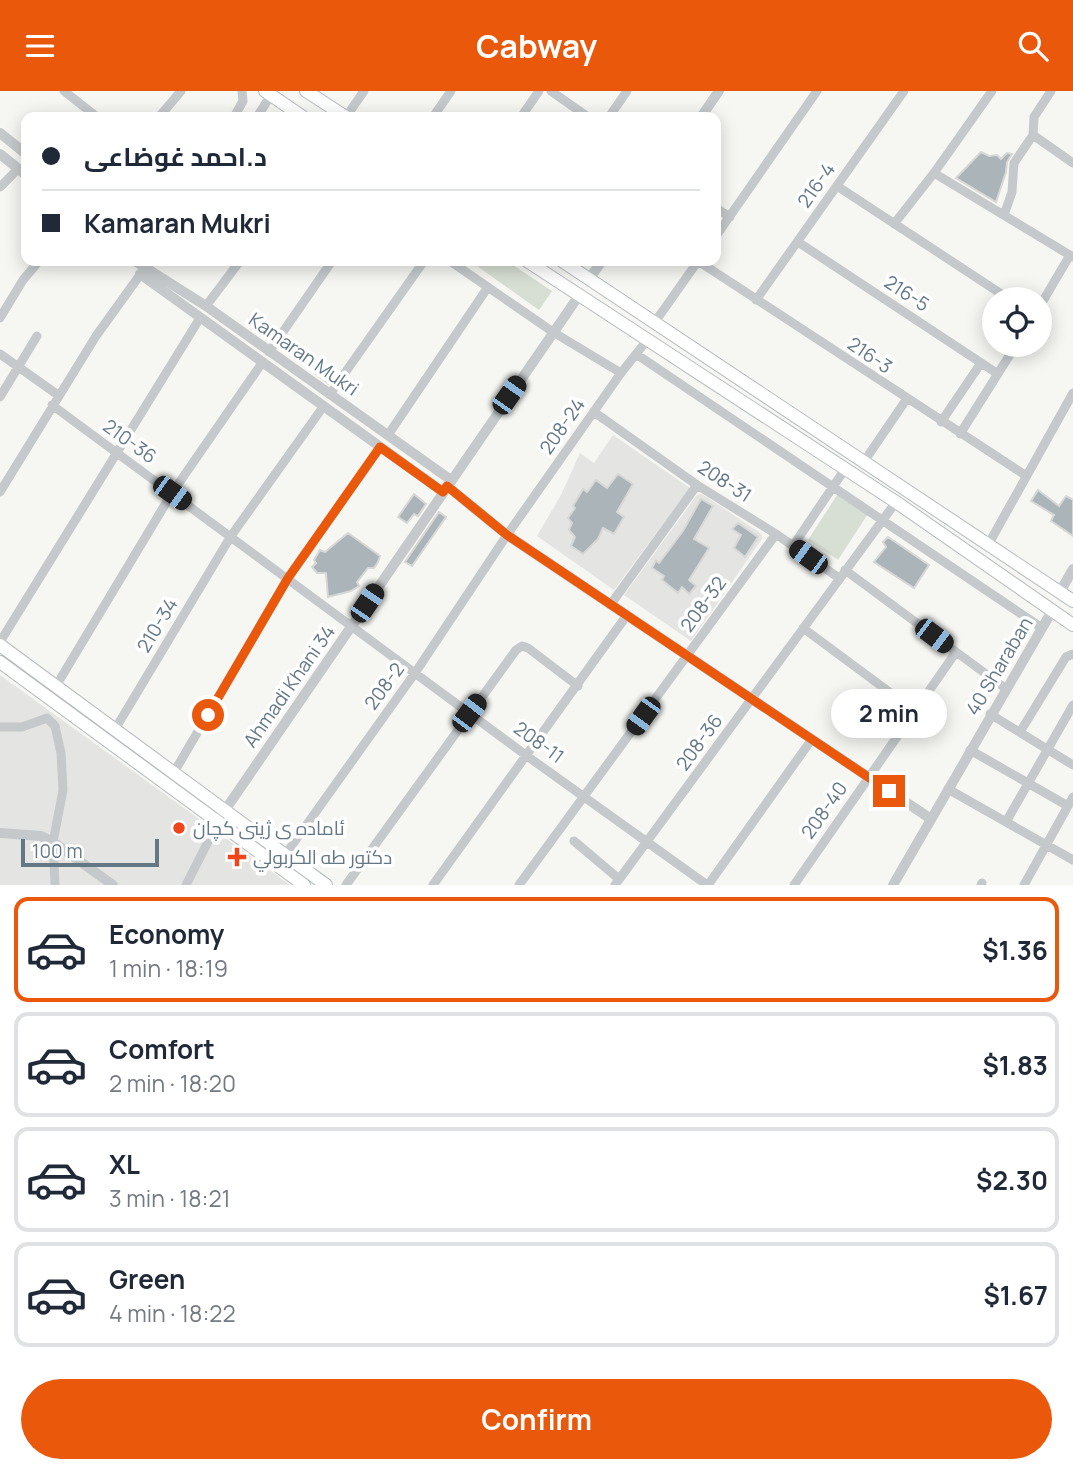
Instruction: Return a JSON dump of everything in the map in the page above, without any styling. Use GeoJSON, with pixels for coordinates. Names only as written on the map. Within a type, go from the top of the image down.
{"type":"FeatureCollection","features":[{"type":"Feature","properties":{"kind":"main road"},"geometry":{"type":"LineString","coordinates":[[306,91],[338,112]]}},
{"type":"Feature","properties":{"kind":"main road"},"geometry":{"type":"LineString","coordinates":[[268,93],[296,112]]}},
{"type":"Feature","properties":{"kind":"main road"},"geometry":{"type":"LineString","coordinates":[[535,266],[896,502],[1073,625]]}},
{"type":"Feature","properties":{"kind":"main road"},"geometry":{"type":"LineString","coordinates":[[570,266],[1073,601]]}},
{"type":"Feature","properties":{"kind":"main road"},"geometry":{"type":"LineString","coordinates":[[769,419],[778,405]]}},
{"type":"Feature","properties":{"kind":"main road"},"geometry":{"type":"LineString","coordinates":[[790,433],[798,419]]}},
{"type":"Feature","properties":{"kind":"main road"},"geometry":{"type":"LineString","coordinates":[[0,644],[173,774],[304,885]]}},
{"type":"Feature","properties":{"kind":"main road"},"geometry":{"type":"LineString","coordinates":[[0,662],[221,816],[285,855],[326,885]]}},
{"type":"Feature","properties":{"kind":"street"},"geometry":{"type":"LineString","coordinates":[[163,112],[181,91]]}},
{"type":"Feature","properties":{"kind":"street"},"geometry":{"type":"LineString","coordinates":[[237,112],[243,101],[242,91]]}},
{"type":"Feature","properties":{"kind":"street"},"geometry":{"type":"LineString","coordinates":[[349,112],[364,91]]}},
{"type":"Feature","properties":{"kind":"street"},"geometry":{"type":"LineString","coordinates":[[436,112],[451,91]]}},
{"type":"Feature","properties":{"kind":"street"},"geometry":{"type":"LineString","coordinates":[[524,112],[539,91]]}},
{"type":"Feature","properties":{"kind":"street"},"geometry":{"type":"LineString","coordinates":[[551,91],[581,112]]}},
{"type":"Feature","properties":{"kind":"street"},"geometry":{"type":"LineString","coordinates":[[612,112],[627,91]]}},
{"type":"Feature","properties":{"kind":"street"},"geometry":{"type":"LineString","coordinates":[[704,112],[719,91]]}},
{"type":"Feature","properties":{"kind":"street"},"geometry":{"type":"LineString","coordinates":[[721,229],[817,91]]}},
{"type":"Feature","properties":{"kind":"street","name":"216-4"},"geometry":{"type":"LineString","coordinates":[[756,300],[904,91]]}},
{"type":"Feature","properties":{"kind":"street"},"geometry":{"type":"LineString","coordinates":[[894,223],[934,173],[992,91]]}},
{"type":"Feature","properties":{"kind":"street"},"geometry":{"type":"LineString","coordinates":[[1003,215],[1012,192],[1014,163],[1033,135],[1034,117],[1051,91]]}},
{"type":"Feature","properties":{"kind":"street"},"geometry":{"type":"LineString","coordinates":[[70,93],[91,112]]}},
{"type":"Feature","properties":{"kind":"street"},"geometry":{"type":"LineString","coordinates":[[259,112],[268,93]]}},
{"type":"Feature","properties":{"kind":"street"},"geometry":{"type":"LineString","coordinates":[[0,133],[21,150]]}},
{"type":"Feature","properties":{"kind":"street"},"geometry":{"type":"LineString","coordinates":[[1033,135],[1073,163]]}},
{"type":"Feature","properties":{"kind":"street"},"geometry":{"type":"LineString","coordinates":[[0,155],[21,171]]}},
{"type":"Feature","properties":{"kind":"street"},"geometry":{"type":"LineString","coordinates":[[0,187],[21,173]]}},
{"type":"Feature","properties":{"kind":"street"},"geometry":{"type":"LineString","coordinates":[[934,173],[1072,256],[1052,287]]}},
{"type":"Feature","properties":{"kind":"street"},"geometry":{"type":"LineString","coordinates":[[837,186],[991,287]]}},
{"type":"Feature","properties":{"kind":"street"},"geometry":{"type":"LineString","coordinates":[[721,211],[730,217]]}},
{"type":"Feature","properties":{"kind":"street","name":"216-5"},"geometry":{"type":"LineString","coordinates":[[797,242],[998,374]]}},
{"type":"Feature","properties":{"kind":"street"},"geometry":{"type":"LineString","coordinates":[[0,319],[23,280],[35,266]]}},
{"type":"Feature","properties":{"kind":"street"},"geometry":{"type":"LineString","coordinates":[[206,306],[236,266]]}},
{"type":"Feature","properties":{"kind":"street"},"geometry":{"type":"LineString","coordinates":[[270,352],[329,266]]}},
{"type":"Feature","properties":{"kind":"street"},"geometry":{"type":"LineString","coordinates":[[330,394],[421,266]]}},
{"type":"Feature","properties":{"kind":"street"},"geometry":{"type":"LineString","coordinates":[[457,266],[553,333],[621,373]]}},
{"type":"Feature","properties":{"kind":"street"},"geometry":{"type":"LineString","coordinates":[[589,279],[598,266]]}},
{"type":"Feature","properties":{"kind":"street"},"geometry":{"type":"LineString","coordinates":[[654,322],[694,266]]}},
{"type":"Feature","properties":{"kind":"street","name":"216-3"},"geometry":{"type":"LineString","coordinates":[[705,266],[906,400],[1025,475]]}},
{"type":"Feature","properties":{"kind":"street"},"geometry":{"type":"LineString","coordinates":[[0,492],[96,336],[145,268]]}},
{"type":"Feature","properties":{"kind":"street","name":"Kamaran Mukri"},"geometry":{"type":"LineString","coordinates":[[145,268],[206,306],[388,435],[507,535],[931,819]]}},
{"type":"Feature","properties":{"kind":"street","name":"Kamaran Mukri"},"geometry":{"type":"LineString","coordinates":[[145,268],[200,318],[262,363],[380,447],[447,486]]}},
{"type":"Feature","properties":{"kind":"street"},"geometry":{"type":"LineString","coordinates":[[388,435],[488,287]]}},
{"type":"Feature","properties":{"kind":"street","name":"Ahmadi Khani 34"},"geometry":{"type":"LineString","coordinates":[[221,816],[580,294]]}},
{"type":"Feature","properties":{"kind":"street"},"geometry":{"type":"LineString","coordinates":[[0,644],[200,318]]}},
{"type":"Feature","properties":{"kind":"street"},"geometry":{"type":"LineString","coordinates":[[0,397],[37,336]]}},
{"type":"Feature","properties":{"kind":"street","name":"208-24"},"geometry":{"type":"LineString","coordinates":[[507,535],[648,339]]}},
{"type":"Feature","properties":{"kind":"street"},"geometry":{"type":"LineString","coordinates":[[0,353],[58,395]]}},
{"type":"Feature","properties":{"kind":"street"},"geometry":{"type":"LineString","coordinates":[[636,354],[1042,628]]}},
{"type":"Feature","properties":{"kind":"street"},"geometry":{"type":"LineString","coordinates":[[960,434],[1009,357]]}},
{"type":"Feature","properties":{"kind":"street"},"geometry":{"type":"LineString","coordinates":[[56,686],[172,493],[262,363]]}},
{"type":"Feature","properties":{"kind":"street"},"geometry":{"type":"LineString","coordinates":[[941,422],[981,363]]}},
{"type":"Feature","properties":{"kind":"street"},"geometry":{"type":"LineString","coordinates":[[286,380],[294,369]]}},
{"type":"Feature","properties":{"kind":"street"},"geometry":{"type":"LineString","coordinates":[[988,545],[1073,393]]}},
{"type":"Feature","properties":{"kind":"street"},"geometry":{"type":"LineString","coordinates":[[863,463],[906,400]]}},
{"type":"Feature","properties":{"kind":"street","name":"210-36"},"geometry":{"type":"LineString","coordinates":[[52,405],[351,625]]}},
{"type":"Feature","properties":{"kind":"street","name":"210-34"},"geometry":{"type":"LineString","coordinates":[[114,731],[231,536],[323,407]]}},
{"type":"Feature","properties":{"kind":"street","name":"208-31"},"geometry":{"type":"LineString","coordinates":[[594,412],[697,485],[842,574],[1005,688]]}},
{"type":"Feature","properties":{"kind":"street"},"geometry":{"type":"LineString","coordinates":[[173,774],[288,578],[380,447]]}},
{"type":"Feature","properties":{"kind":"street"},"geometry":{"type":"LineString","coordinates":[[793,546],[845,469]]}},
{"type":"Feature","properties":{"kind":"street"},"geometry":{"type":"LineString","coordinates":[[611,604],[697,485]]}},
{"type":"Feature","properties":{"kind":"street","name":"208-36"},"geometry":{"type":"LineString","coordinates":[[617,882],[896,502]]}},
{"type":"Feature","properties":{"kind":"street","name":"208-32"},"geometry":{"type":"LineString","coordinates":[[519,885],[776,534]]}},
{"type":"Feature","properties":{"kind":"street","name":"208-2"},"geometry":{"type":"LineString","coordinates":[[285,855],[415,673],[507,535]]}},
{"type":"Feature","properties":{"kind":"street"},"geometry":{"type":"LineString","coordinates":[[1060,592],[1073,569]]}},
{"type":"Feature","properties":{"kind":"street","name":"40 Sharaban"},"geometry":{"type":"LineString","coordinates":[[893,885],[1052,611]]}},
{"type":"Feature","properties":{"kind":"street"},"geometry":{"type":"LineString","coordinates":[[433,885],[578,686],[626,615]]}},
{"type":"Feature","properties":{"kind":"street","name":"208-11"},"geometry":{"type":"LineString","coordinates":[[351,625],[707,885]]}},
{"type":"Feature","properties":{"kind":"street"},"geometry":{"type":"LineString","coordinates":[[803,628],[915,711]]}},
{"type":"Feature","properties":{"kind":"street"},"geometry":{"type":"LineString","coordinates":[[346,885],[516,650],[523,646],[532,651],[578,686]]}},
{"type":"Feature","properties":{"kind":"street","name":"208-40"},"geometry":{"type":"LineString","coordinates":[[793,885],[956,652]]}},
{"type":"Feature","properties":{"kind":"street"},"geometry":{"type":"LineString","coordinates":[[1020,732],[1066,657],[1073,654]]}},
{"type":"Feature","properties":{"kind":"street"},"geometry":{"type":"LineString","coordinates":[[1006,823],[1073,705]]}},
{"type":"Feature","properties":{"kind":"street"},"geometry":{"type":"LineString","coordinates":[[990,714],[1048,750],[1072,761]]}},
{"type":"Feature","properties":{"kind":"street"},"geometry":{"type":"LineString","coordinates":[[0,727],[22,727],[47,717],[55,726],[61,753],[63,790],[53,842],[55,885]]}},
{"type":"Feature","properties":{"kind":"street"},"geometry":{"type":"LineString","coordinates":[[707,885],[812,739]]}},
{"type":"Feature","properties":{"kind":"street"},"geometry":{"type":"LineString","coordinates":[[970,750],[1068,806]]}},
{"type":"Feature","properties":{"kind":"street"},"geometry":{"type":"LineString","coordinates":[[948,789],[1073,860]]}},
{"type":"Feature","properties":{"kind":"street"},"geometry":{"type":"LineString","coordinates":[[1024,885],[1073,797]]}},
{"type":"Feature","properties":{"kind":"street"},"geometry":{"type":"LineString","coordinates":[[186,885],[221,816]]}},
{"type":"Feature","properties":{"kind":"street"},"geometry":{"type":"LineString","coordinates":[[0,833],[41,836],[113,885]]}},
{"type":"Feature","properties":{"kind":"street"},"geometry":{"type":"LineString","coordinates":[[575,841],[617,882]]}},
{"type":"Feature","properties":{"kind":"shaded area"},"geometry":{"type":"Polygon","coordinates":[[[477,266],[514,266],[552,291],[539,310],[477,266]]]}},
{"type":"Feature","properties":{"kind":"shaded area"},"geometry":{"type":"Polygon","coordinates":[[[613,435],[690,488],[614,590],[537,536],[561,495],[580,453],[594,463],[613,435]]]}},
{"type":"Feature","properties":{"kind":"shaded area"},"geometry":{"type":"Polygon","coordinates":[[[839,492],[869,512],[838,560],[808,540],[839,492]]]}},
{"type":"Feature","properties":{"kind":"shaded area"},"geometry":{"type":"Polygon","coordinates":[[[702,494],[762,534],[762,539],[691,641],[624,595],[697,495],[702,494]]]}},
{"type":"Feature","properties":{"kind":"shaded area"},"geometry":{"type":"Polygon","coordinates":[[[0,675],[213,829],[290,885],[0,885],[0,675]]]}},
{"type":"Feature","properties":{"kind":"building"},"geometry":{"type":"Polygon","coordinates":[[[981,152],[989,156],[997,155],[1001,159],[1007,153],[1012,154],[1007,162],[996,202],[956,178],[981,152]]]}},
{"type":"Feature","properties":{"kind":"building"},"geometry":{"type":"Polygon","coordinates":[[[324,364],[336,373],[329,384],[316,374],[324,364]]]}},
{"type":"Feature","properties":{"kind":"building"},"geometry":{"type":"Polygon","coordinates":[[[618,474],[633,484],[617,512],[624,517],[614,534],[603,528],[598,539],[583,554],[571,546],[575,537],[569,530],[572,523],[568,518],[575,508],[573,506],[583,489],[587,492],[596,480],[607,488],[618,474]]]}},
{"type":"Feature","properties":{"kind":"building"},"geometry":{"type":"Polygon","coordinates":[[[1038,490],[1059,506],[1066,496],[1073,500],[1073,536],[1051,521],[1054,515],[1031,501],[1038,490]]]}},
{"type":"Feature","properties":{"kind":"building"},"geometry":{"type":"Polygon","coordinates":[[[414,494],[426,504],[418,516],[414,514],[407,523],[398,517],[414,494]]]}},
{"type":"Feature","properties":{"kind":"building"},"geometry":{"type":"Polygon","coordinates":[[[701,499],[713,506],[694,539],[709,548],[689,580],[696,586],[689,594],[682,587],[678,593],[662,580],[664,576],[652,568],[656,560],[659,563],[683,531],[701,499]]]}},
{"type":"Feature","properties":{"kind":"building"},"geometry":{"type":"Polygon","coordinates":[[[439,512],[446,517],[412,566],[405,562],[439,512]]]}},
{"type":"Feature","properties":{"kind":"building"},"geometry":{"type":"Polygon","coordinates":[[[738,523],[758,537],[745,557],[734,548],[741,535],[732,529],[738,523]]]}},
{"type":"Feature","properties":{"kind":"building"},"geometry":{"type":"Polygon","coordinates":[[[348,533],[380,556],[374,568],[368,568],[357,582],[359,586],[328,597],[326,573],[317,573],[312,567],[316,563],[314,560],[320,550],[325,552],[348,533]]]}},
{"type":"Feature","properties":{"kind":"building"},"geometry":{"type":"Polygon","coordinates":[[[888,537],[929,565],[914,588],[874,562],[886,547],[883,542],[888,537]]]}},
{"type":"Feature","properties":{"kind":"place","name":"ئاماده ى ژينى كچان"},"geometry":{"type":"Point","coordinates":[179,828]}},
{"type":"Feature","properties":{"kind":"place","name":"دكتور طه الكربولي"},"geometry":{"type":"Point","coordinates":[237,857]}},
{"type":"Feature","properties":{"kind":"route"},"geometry":{"type":"LineString","coordinates":[[208,715],[288,578],[380,447],[443,492],[447,486],[507,535],[889,791]]}}]}
